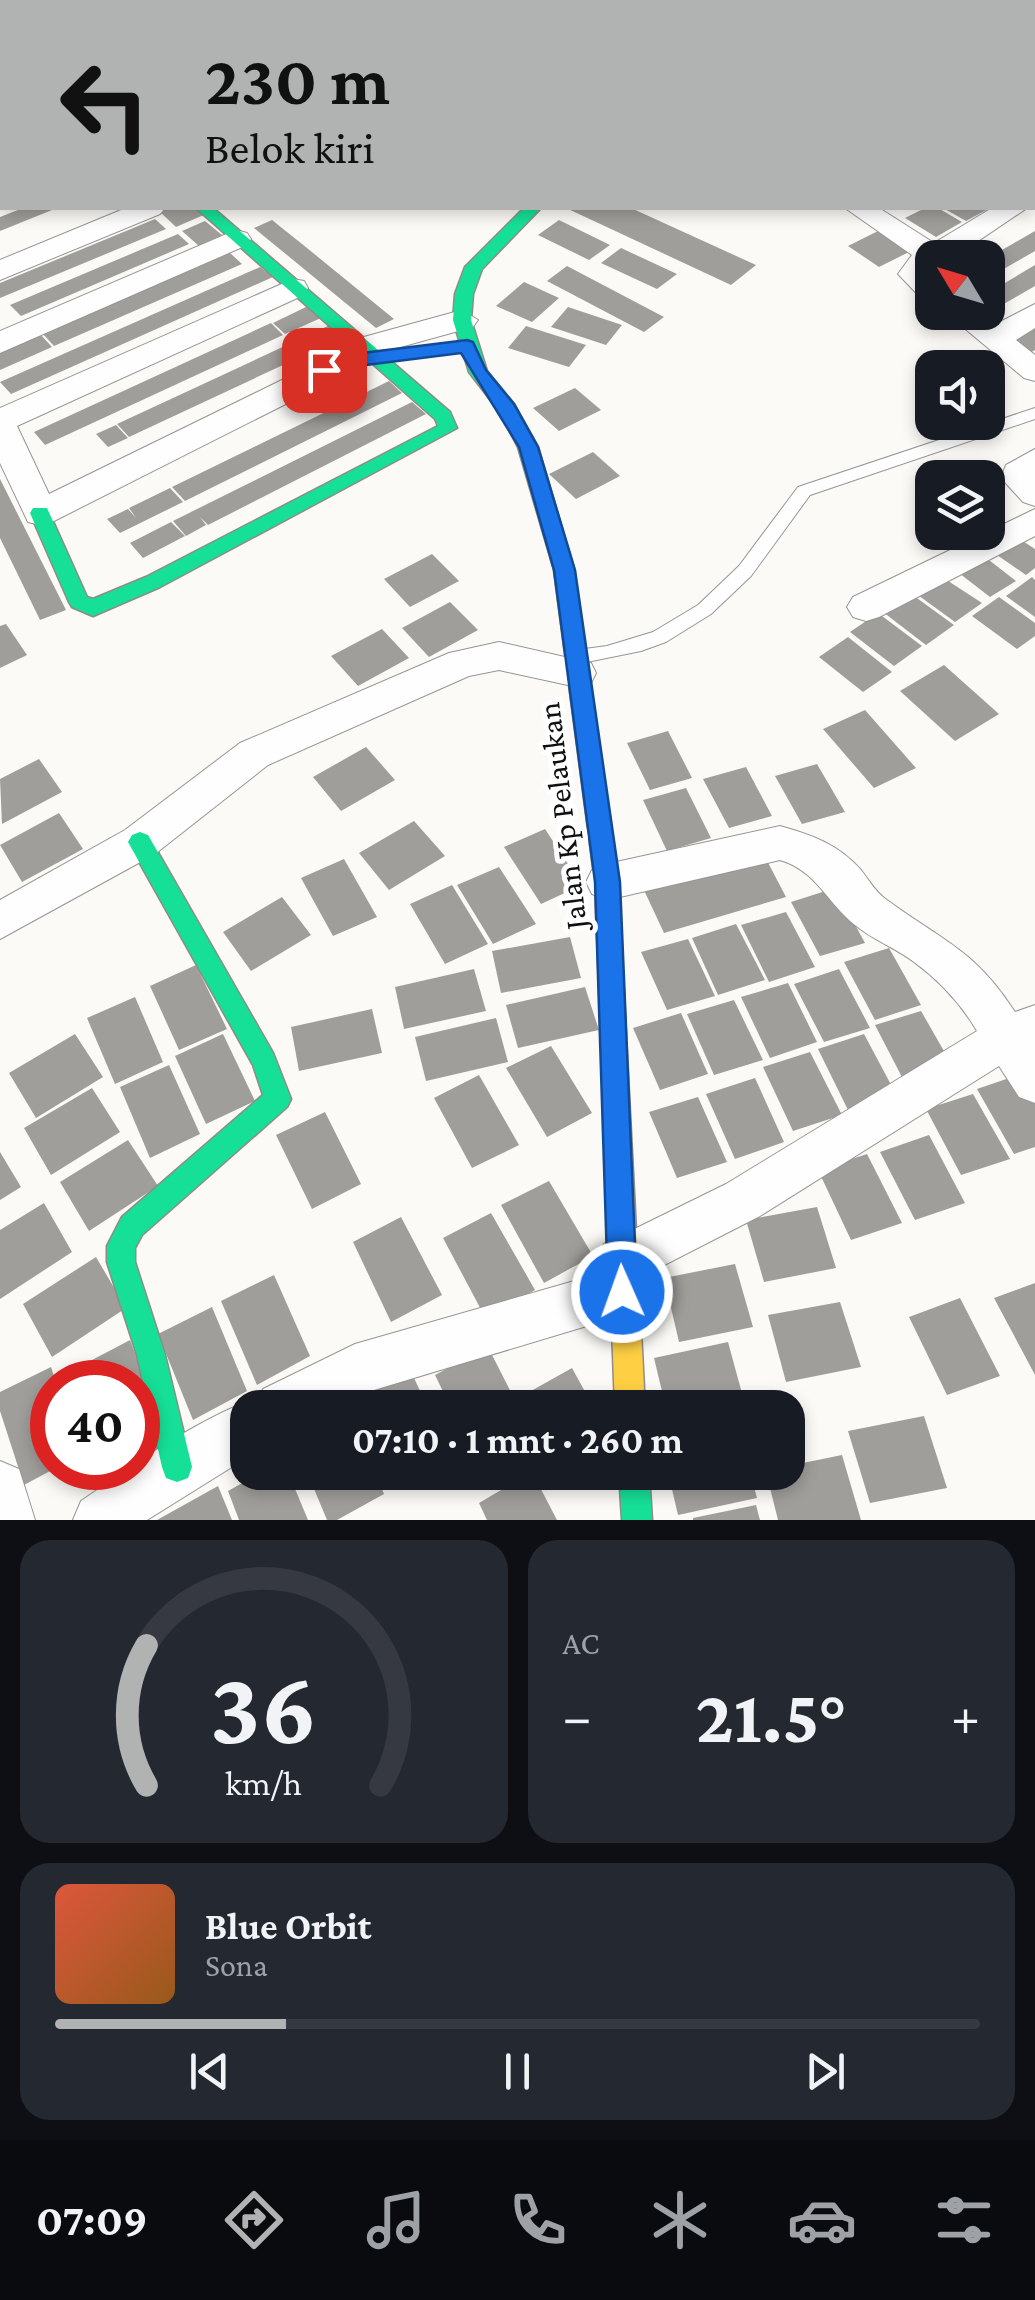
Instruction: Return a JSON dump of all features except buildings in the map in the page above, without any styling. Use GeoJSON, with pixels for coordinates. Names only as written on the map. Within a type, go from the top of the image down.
{"type":"FeatureCollection","features":[{"type":"Feature","properties":{"kind":"street"},"geometry":{"type":"LineString","coordinates":[[0,271],[145,210]]}},
{"type":"Feature","properties":{"kind":"street"},"geometry":{"type":"LineString","coordinates":[[206,210],[293,288],[362,356],[442,416],[448,428],[117,600],[94,608],[79,602],[0,423],[293,288]]}},
{"type":"Feature","properties":{"kind":"street"},"geometry":{"type":"LineString","coordinates":[[40,513],[362,356],[464,333],[464,294],[474,267],[532,210]]}},
{"type":"Feature","properties":{"kind":"street"},"geometry":{"type":"LineString","coordinates":[[863,210],[915,244]]}},
{"type":"Feature","properties":{"kind":"street"},"geometry":{"type":"LineString","coordinates":[[960,240],[1009,210]]}},
{"type":"Feature","properties":{"kind":"street"},"geometry":{"type":"LineString","coordinates":[[0,343],[236,240]]}},
{"type":"Feature","properties":{"kind":"street"},"geometry":{"type":"LineString","coordinates":[[995,339],[1035,314]]}},
{"type":"Feature","properties":{"kind":"street"},"geometry":{"type":"LineString","coordinates":[[983,330],[1004,351],[1035,372]]}},
{"type":"Feature","properties":{"kind":"street","name":"Jalan Kp Pelaukan"},"geometry":{"type":"LineString","coordinates":[[464,333],[478,372],[507,408],[528,447],[564,570],[608,882],[629,1390]]}},
{"type":"Feature","properties":{"kind":"street"},"geometry":{"type":"LineString","coordinates":[[1035,461],[1018,473],[1018,478],[1035,494]]}},
{"type":"Feature","properties":{"kind":"street"},"geometry":{"type":"LineString","coordinates":[[866,607],[1035,521]]}},
{"type":"Feature","properties":{"kind":"street"},"geometry":{"type":"LineString","coordinates":[[0,921],[140,842],[254,754],[462,663],[499,656],[577,665]]}},
{"type":"Feature","properties":{"kind":"street"},"geometry":{"type":"LineString","coordinates":[[140,842],[264,1061],[278,1099],[132,1226],[121,1246],[121,1262],[151,1355],[177,1467]]}},
{"type":"Feature","properties":{"kind":"street"},"geometry":{"type":"LineString","coordinates":[[608,882],[780,843],[801,848],[820,858],[868,911],[955,969],[1022,1030],[1035,1082]]}},
{"type":"Feature","properties":{"kind":"street"},"geometry":{"type":"LineString","coordinates":[[317,1390],[355,1370],[622,1277],[1022,1030]]}},
{"type":"Feature","properties":{"kind":"street"},"geometry":{"type":"LineString","coordinates":[[100,1520],[177,1467],[230,1437]]}},
{"type":"Feature","properties":{"kind":"street"},"geometry":{"type":"LineString","coordinates":[[0,1488],[8,1520]]}},
{"type":"Feature","properties":{"kind":"street"},"geometry":{"type":"LineString","coordinates":[[636,1490],[638,1520]]}},
{"type":"Feature","properties":{"kind":"lane"},"geometry":{"type":"LineString","coordinates":[[577,665],[623,653],[689,623],[743,572],[766,544],[785,508],[804,491],[1035,413]]}},
{"type":"Feature","properties":{"kind":"traffic: fast"},"geometry":{"type":"LineString","coordinates":[[40,513],[79,602],[93,608],[153,582],[448,428],[443,416],[206,210]]}},
{"type":"Feature","properties":{"kind":"traffic: fast"},"geometry":{"type":"LineString","coordinates":[[531,210],[474,267],[464,294],[462,320],[478,372],[507,408],[528,447],[564,570],[607,882],[610,957]]}},
{"type":"Feature","properties":{"kind":"traffic: fast"},"geometry":{"type":"LineString","coordinates":[[140,842],[264,1061],[278,1099],[132,1226],[121,1246],[121,1262],[151,1355],[177,1467]]}},
{"type":"Feature","properties":{"kind":"traffic: fast"},"geometry":{"type":"LineString","coordinates":[[635,1490],[637,1520]]}},
{"type":"Feature","properties":{"kind":"traffic: slow"},"geometry":{"type":"LineString","coordinates":[[610,957],[629,1390]]}},
{"type":"Feature","properties":{"kind":"route"},"geometry":{"type":"LineString","coordinates":[[324,370],[346,361],[467,346],[478,372],[507,408],[528,447],[564,570],[608,882],[622,1292]]}}]}
